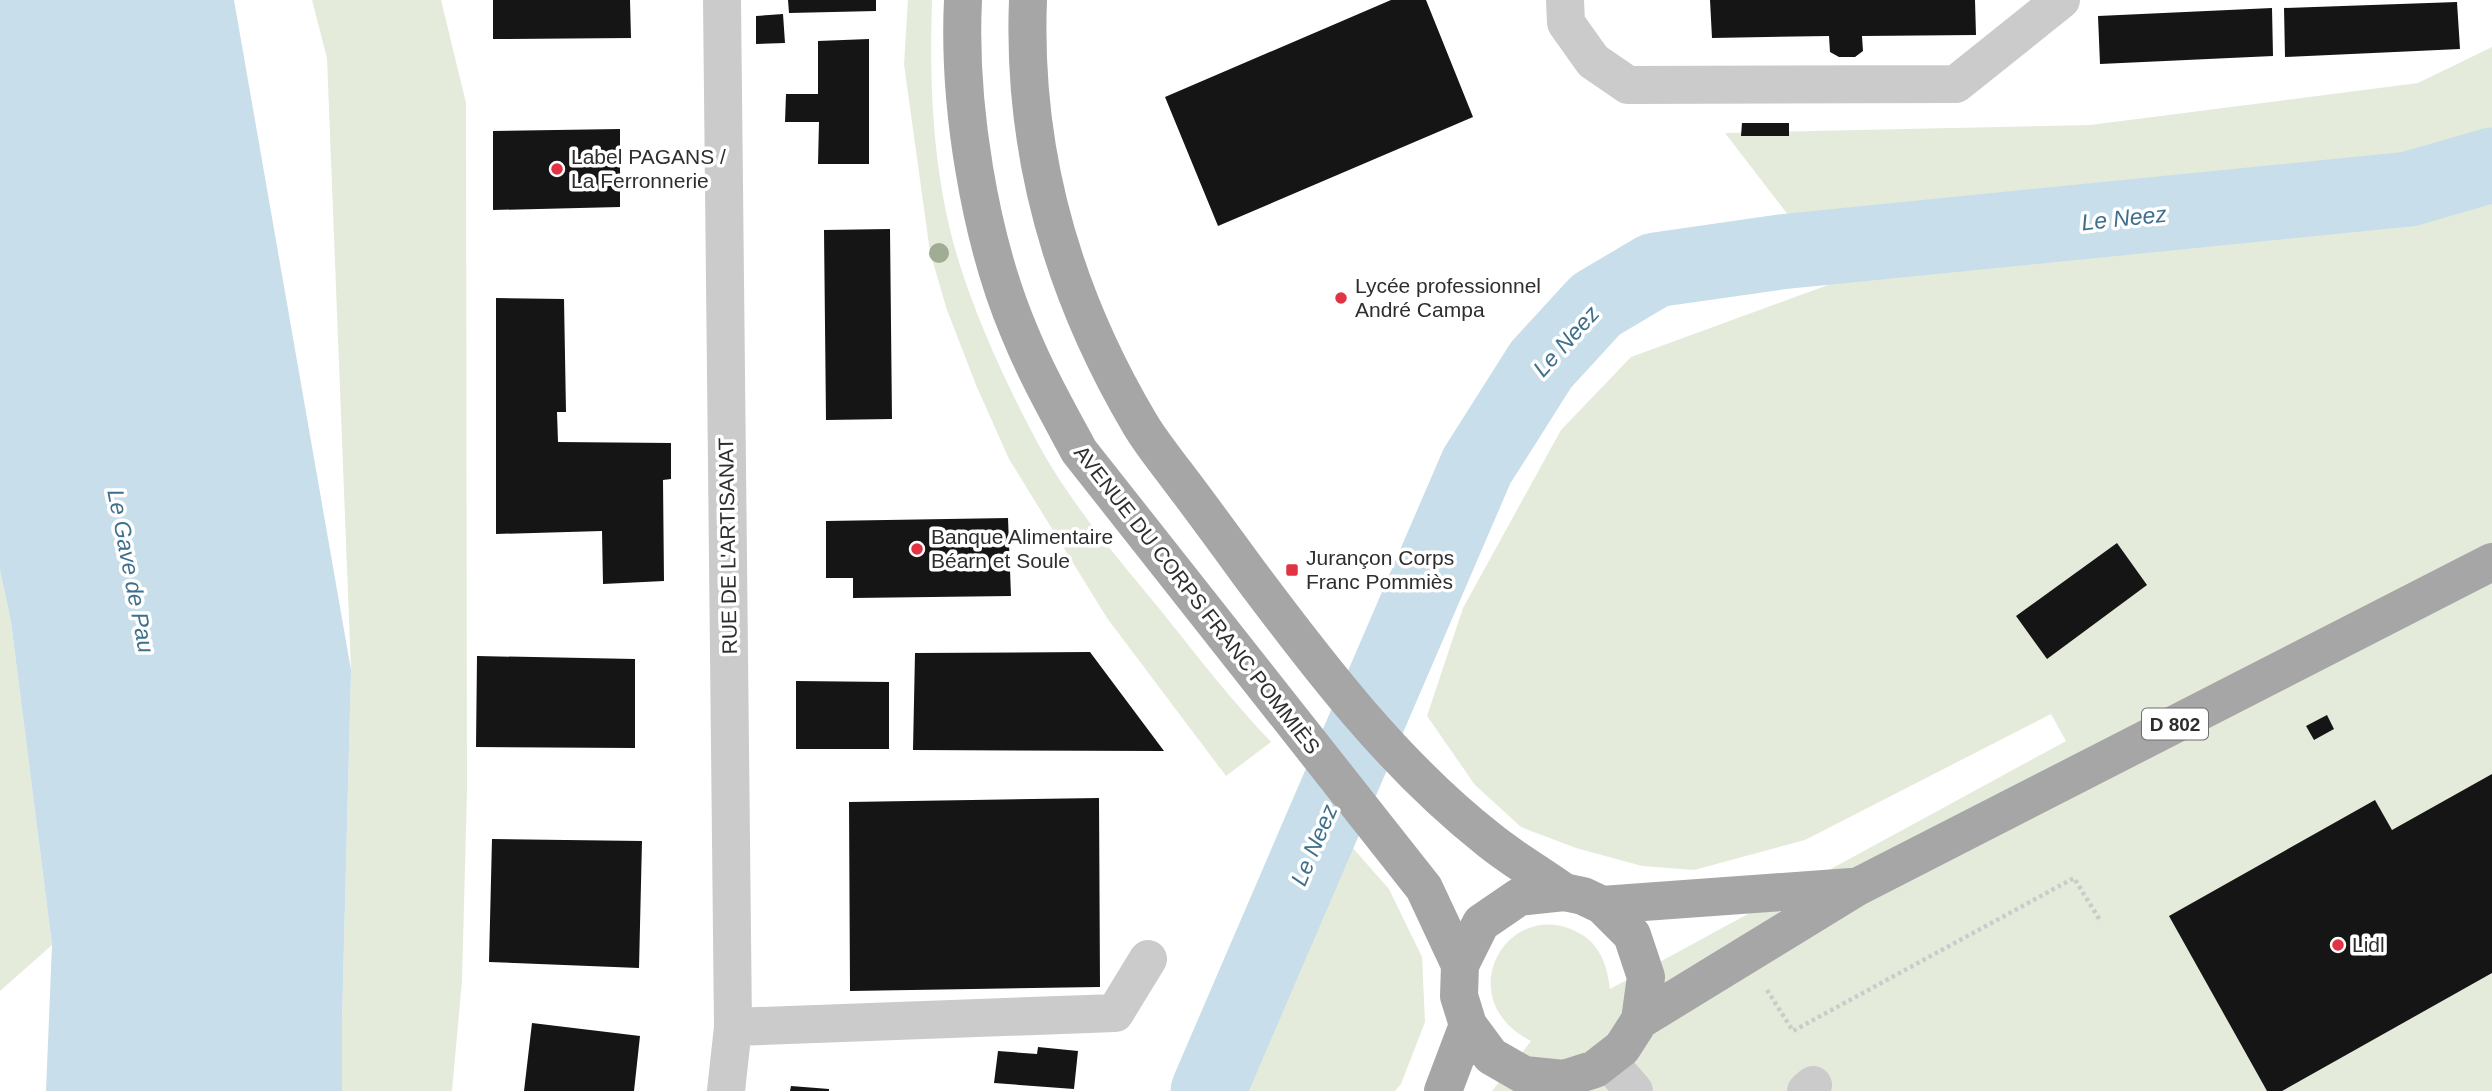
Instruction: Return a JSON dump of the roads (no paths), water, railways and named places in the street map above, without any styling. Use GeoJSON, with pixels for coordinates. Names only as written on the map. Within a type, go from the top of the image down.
{"type":"FeatureCollection","features":[{"type":"Feature","properties":{"kind":"main road","name":"AVENUE DU CORPS FRANC POMMIÈS"},"geometry":{"type":"LineString","coordinates":[[963,0],[965,88],[983,211],[1000,278],[1018,329],[1044,385],[1079,451],[1297,731],[1424,888],[1460,965]]}},
{"type":"Feature","properties":{"kind":"main road"},"geometry":{"type":"LineString","coordinates":[[1028,0],[1030,106],[1046,194],[1065,266],[1098,345],[1141,426],[1293,633],[1338,688],[1420,778],[1488,840],[1564,892]]}},
{"type":"Feature","properties":{"kind":"main road","name":"D 802"},"geometry":{"type":"LineString","coordinates":[[1640,1020],[1857,887],[2492,562]]}},
{"type":"Feature","properties":{"kind":"main road","name":"D 802"},"geometry":{"type":"LineString","coordinates":[[1602,905],[1857,887]]}},
{"type":"Feature","properties":{"kind":"main road"},"geometry":{"type":"LineString","coordinates":[[1564,892],[1584,896],[1602,905],[1632,935],[1646,977],[1640,1020],[1622,1048],[1595,1069],[1555,1085],[1524,1075],[1490,1056],[1468,1025],[1459,996],[1460,965],[1482,923],[1519,897],[1564,892]]}},
{"type":"Feature","properties":{"kind":"main road"},"geometry":{"type":"LineString","coordinates":[[1443,1091],[1468,1025]]}},
{"type":"Feature","properties":{"kind":"street","name":"RUE DE L'ARTISANAT"},"geometry":{"type":"LineString","coordinates":[[722,0],[733,1027],[726,1091]]}},
{"type":"Feature","properties":{"kind":"street"},"geometry":{"type":"LineString","coordinates":[[1565,0],[1566,23],[1586,52],[1593,61],[1628,85],[1956,84],[2061,0]]}},
{"type":"Feature","properties":{"kind":"street"},"geometry":{"type":"LineString","coordinates":[[733,1027],[1115,1013],[1148,959]]}},
{"type":"Feature","properties":{"kind":"street"},"geometry":{"type":"LineString","coordinates":[[1607,1060],[1634,1091]]}},
{"type":"Feature","properties":{"kind":"water","name":"Le Gave de Pau"},"geometry":{"type":"Polygon","coordinates":[[[0,0],[234,0],[351,670],[342,1091],[46,1091],[52,945],[11,622],[0,570],[0,0]]]}},
{"type":"Feature","properties":{"kind":"waterway","name":"Le Neez"},"geometry":{"type":"LineString","coordinates":[[1208,1091],[1477,466],[1541,365],[1596,305],[1655,270],[1780,252],[2409,189],[2492,165]]}},
{"type":"Feature","properties":{"kind":"place","name":"Label PAGANS / La Ferronnerie"},"geometry":{"type":"Point","coordinates":[557,169]}},
{"type":"Feature","properties":{"kind":"place","name":"Lycée professionnel André Campa"},"geometry":{"type":"Point","coordinates":[1341,298]}},
{"type":"Feature","properties":{"kind":"place","name":"Banque Alimentaire Béarn et Soule"},"geometry":{"type":"Point","coordinates":[917,549]}},
{"type":"Feature","properties":{"kind":"place","name":"Jurançon Corps Franc Pommiès"},"geometry":{"type":"Point","coordinates":[1292,570]}},
{"type":"Feature","properties":{"kind":"place","name":"Lidl"},"geometry":{"type":"Point","coordinates":[2338,945]}}]}
